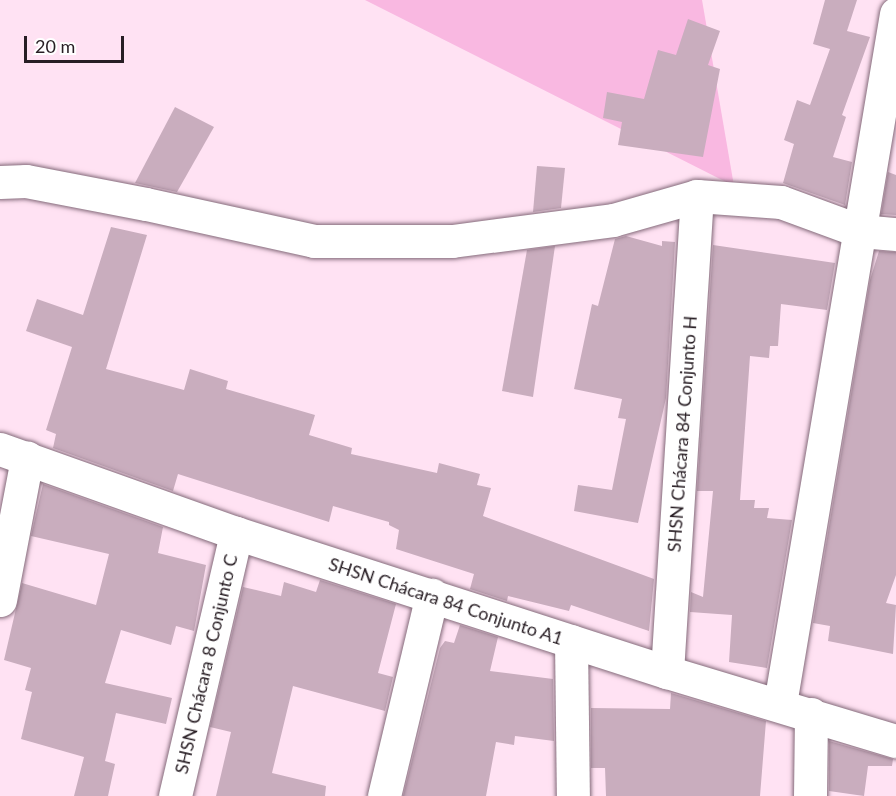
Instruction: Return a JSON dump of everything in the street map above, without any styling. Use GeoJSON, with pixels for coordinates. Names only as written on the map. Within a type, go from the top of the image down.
{"type":"FeatureCollection","features":[{"type":"Feature","properties":{"kind":"street"},"geometry":{"type":"LineString","coordinates":[[780,704],[896,14]]}},
{"type":"Feature","properties":{"kind":"street"},"geometry":{"type":"LineString","coordinates":[[0,182],[26,181],[314,241],[452,241],[614,220],[697,196],[781,202],[860,231],[896,234]]}},
{"type":"Feature","properties":{"kind":"street","name":"SHSN Chácara 84 Conjunto H"},"geometry":{"type":"LineString","coordinates":[[667,672],[697,196]]}},
{"type":"Feature","properties":{"kind":"street"},"geometry":{"type":"LineString","coordinates":[[0,600],[14,454]]}},
{"type":"Feature","properties":{"kind":"street","name":"SHSN Chácara 84 Conjunto A1"},"geometry":{"type":"LineString","coordinates":[[14,454],[236,533],[571,642],[896,741]]}},
{"type":"Feature","properties":{"kind":"street","name":"SHSN Chácara 8 Conjunto C"},"geometry":{"type":"LineString","coordinates":[[175,796],[236,533]]}},
{"type":"Feature","properties":{"kind":"street"},"geometry":{"type":"LineString","coordinates":[[384,796],[432,595]]}},
{"type":"Feature","properties":{"kind":"street"},"geometry":{"type":"LineString","coordinates":[[571,642],[573,796]]}},
{"type":"Feature","properties":{"kind":"street"},"geometry":{"type":"LineString","coordinates":[[810,796],[811,714]]}},
{"type":"Feature","properties":{"kind":"shaded area"},"geometry":{"type":"Polygon","coordinates":[[[365,0],[702,0],[734,186],[365,0]]]}},
{"type":"Feature","properties":{"kind":"building"},"geometry":{"type":"Polygon","coordinates":[[[825,0],[857,0],[847,31],[870,37],[842,115],[846,117],[833,157],[852,162],[845,205],[783,183],[794,144],[784,140],[797,100],[810,105],[830,49],[813,44],[825,0]]]}},
{"type":"Feature","properties":{"kind":"building"},"geometry":{"type":"Polygon","coordinates":[[[688,19],[720,31],[708,65],[720,69],[703,157],[618,145],[622,122],[603,118],[607,92],[644,99],[658,50],[676,55],[688,19]]]}},
{"type":"Feature","properties":{"kind":"building"},"geometry":{"type":"Polygon","coordinates":[[[175,107],[214,127],[177,192],[135,183],[175,107]]]}},
{"type":"Feature","properties":{"kind":"building"},"geometry":{"type":"Polygon","coordinates":[[[537,166],[565,168],[561,208],[533,212],[537,166]]]}},
{"type":"Feature","properties":{"kind":"building"},"geometry":{"type":"Polygon","coordinates":[[[888,172],[896,175],[896,215],[881,214],[888,172]]]}},
{"type":"Feature","properties":{"kind":"building"},"geometry":{"type":"Polygon","coordinates":[[[111,227],[147,235],[106,369],[184,390],[190,369],[228,381],[226,389],[315,415],[309,435],[352,448],[351,454],[437,473],[439,463],[480,474],[477,485],[491,488],[483,516],[654,579],[649,631],[571,605],[569,611],[508,596],[507,601],[470,589],[474,574],[396,549],[399,530],[389,525],[389,522],[333,506],[329,522],[178,474],[173,491],[53,448],[56,434],[46,430],[72,347],[26,331],[37,299],[83,315],[111,227]]]}},
{"type":"Feature","properties":{"kind":"building"},"geometry":{"type":"Polygon","coordinates":[[[626,236],[662,246],[662,241],[675,242],[666,398],[638,523],[574,511],[578,485],[612,490],[626,419],[618,418],[622,399],[574,389],[592,304],[598,306],[615,239],[626,236]]]}},
{"type":"Feature","properties":{"kind":"building"},"geometry":{"type":"Polygon","coordinates":[[[713,245],[835,263],[827,310],[781,304],[778,346],[770,346],[769,358],[750,356],[740,500],[755,500],[754,508],[769,508],[767,518],[792,520],[767,668],[729,662],[732,615],[690,612],[691,592],[703,597],[713,491],[697,491],[713,245]]]}},
{"type":"Feature","properties":{"kind":"building"},"geometry":{"type":"Polygon","coordinates":[[[555,246],[533,397],[502,391],[527,250],[555,246]]]}},
{"type":"Feature","properties":{"kind":"building"},"geometry":{"type":"Polygon","coordinates":[[[879,251],[896,252],[896,575],[886,603],[896,605],[893,654],[828,641],[830,626],[813,623],[870,280],[879,251]]]}},
{"type":"Feature","properties":{"kind":"building"},"geometry":{"type":"Polygon","coordinates":[[[43,484],[163,527],[158,553],[206,565],[194,631],[176,626],[171,645],[121,630],[105,683],[172,698],[166,724],[116,713],[105,761],[115,764],[108,796],[74,796],[84,757],[21,739],[32,692],[25,690],[31,668],[4,660],[22,583],[96,605],[109,554],[31,536],[43,484]]]}},
{"type":"Feature","properties":{"kind":"building"},"geometry":{"type":"Polygon","coordinates":[[[320,580],[396,604],[378,673],[393,677],[385,711],[293,686],[272,773],[326,786],[325,796],[216,796],[231,732],[210,727],[243,587],[281,596],[284,582],[316,592],[320,580]]]}},
{"type":"Feature","properties":{"kind":"building"},"geometry":{"type":"Polygon","coordinates":[[[460,625],[498,637],[490,671],[553,679],[554,741],[515,736],[514,745],[496,742],[486,796],[403,796],[440,648],[445,641],[454,643],[460,625]]]}},
{"type":"Feature","properties":{"kind":"building"},"geometry":{"type":"Polygon","coordinates":[[[671,693],[766,721],[760,796],[606,796],[605,768],[591,768],[591,708],[670,709],[671,693]]]}},
{"type":"Feature","properties":{"kind":"building"},"geometry":{"type":"Polygon","coordinates":[[[829,741],[893,759],[892,766],[868,766],[864,796],[829,791],[829,741]]]}}]}
